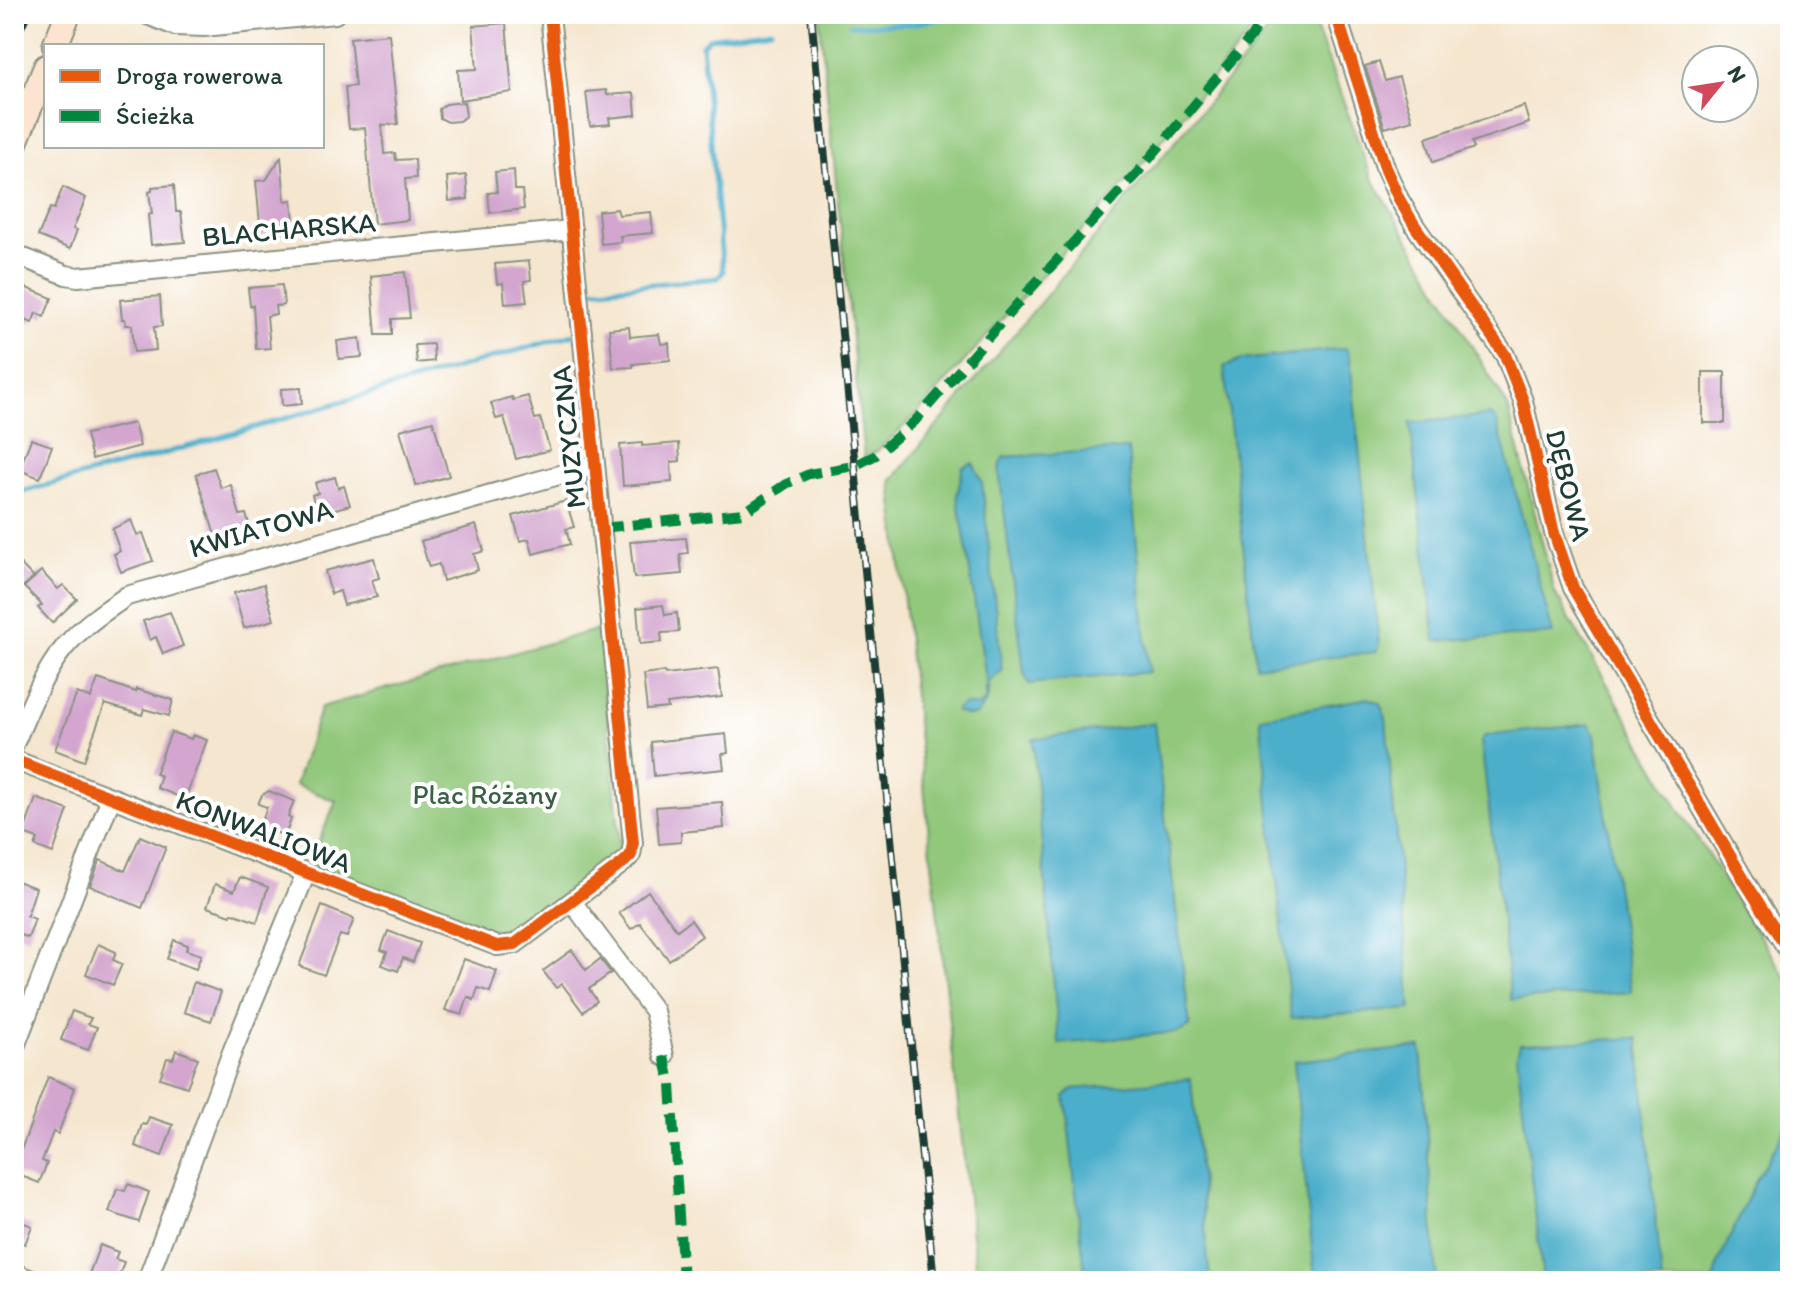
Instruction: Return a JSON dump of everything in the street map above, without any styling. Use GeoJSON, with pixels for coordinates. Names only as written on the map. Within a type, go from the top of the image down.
{"type":"FeatureCollection","features":[{"type":"Feature","properties":{"kind":"street"},"geometry":{"type":"LineString","coordinates":[[56,44],[68,14]]}},
{"type":"Feature","properties":{"kind":"street"},"geometry":{"type":"LineString","coordinates":[[145,14],[175,26],[204,27],[335,14]]}},
{"type":"Feature","properties":{"kind":"street","name":"MUZYCZNA"},"geometry":{"type":"LineString","coordinates":[[550,14],[633,843],[631,855],[573,903]]}},
{"type":"Feature","properties":{"kind":"street","name":"DĘBOWA"},"geometry":{"type":"LineString","coordinates":[[1336,14],[1386,170],[1399,199],[1505,355],[1523,401],[1554,533],[1573,588],[1790,953]]}},
{"type":"Feature","properties":{"kind":"street"},"geometry":{"type":"LineString","coordinates":[[14,145],[44,72]]}},
{"type":"Feature","properties":{"kind":"street","name":"BLACHARSKA"},"geometry":{"type":"LineString","coordinates":[[14,254],[78,277],[572,230]]}},
{"type":"Feature","properties":{"kind":"street","name":"KWIATOWA"},"geometry":{"type":"LineString","coordinates":[[14,744],[45,677],[70,641],[98,615],[127,596],[595,465]]}},
{"type":"Feature","properties":{"kind":"street","name":"KONWALIOWA"},"geometry":{"type":"LineString","coordinates":[[14,760],[497,946],[515,944],[573,903]]}},
{"type":"Feature","properties":{"kind":"street"},"geometry":{"type":"LineString","coordinates":[[14,1049],[111,798]]}},
{"type":"Feature","properties":{"kind":"street"},"geometry":{"type":"LineString","coordinates":[[147,1281],[232,1052],[306,873]]}},
{"type":"Feature","properties":{"kind":"street"},"geometry":{"type":"LineString","coordinates":[[573,903],[654,1011],[664,1056]]}},
{"type":"Feature","properties":{"kind":"street"},"geometry":{"type":"LineString","coordinates":[[14,1273],[34,1281]]}},
{"type":"Feature","properties":{"kind":"green space"},"geometry":{"type":"Polygon","coordinates":[[[819,14],[1263,14],[1137,170],[915,416],[876,452],[864,457],[819,14]]]}},
{"type":"Feature","properties":{"kind":"green space"},"geometry":{"type":"Polygon","coordinates":[[[1282,14],[1311,14],[1372,178],[1508,407],[1555,593],[1680,811],[1790,984],[1790,1281],[977,1281],[891,481],[1282,14]]]}},
{"type":"Feature","properties":{"kind":"green space","name":"Plac Różany"},"geometry":{"type":"Polygon","coordinates":[[[599,629],[621,853],[509,936],[495,937],[309,865],[336,801],[295,785],[321,707],[599,629]]]}},
{"type":"Feature","properties":{"kind":"water"},"geometry":{"type":"Polygon","coordinates":[[[1346,348],[1350,358],[1379,645],[1376,652],[1256,666],[1224,367],[1242,360],[1346,348]]]}},
{"type":"Feature","properties":{"kind":"water"},"geometry":{"type":"Polygon","coordinates":[[[1492,415],[1498,425],[1553,634],[1435,641],[1410,423],[1492,415]]]}},
{"type":"Feature","properties":{"kind":"water"},"geometry":{"type":"Polygon","coordinates":[[[1128,449],[1149,672],[1029,684],[1024,673],[999,470],[1003,457],[1128,449]]]}},
{"type":"Feature","properties":{"kind":"water"},"geometry":{"type":"Polygon","coordinates":[[[973,463],[982,482],[1002,671],[989,681],[987,701],[976,715],[968,716],[956,712],[956,709],[965,704],[977,707],[985,701],[986,680],[957,496],[963,467],[973,463]]]}},
{"type":"Feature","properties":{"kind":"water"},"geometry":{"type":"Polygon","coordinates":[[[1368,698],[1380,703],[1386,718],[1411,1009],[1291,1018],[1260,717],[1368,698]]]}},
{"type":"Feature","properties":{"kind":"water"},"geometry":{"type":"Polygon","coordinates":[[[1154,723],[1190,1027],[1179,1032],[1059,1044],[1033,739],[1154,723]]]}},
{"type":"Feature","properties":{"kind":"water"},"geometry":{"type":"Polygon","coordinates":[[[1590,724],[1595,734],[1631,992],[1511,1000],[1481,741],[1485,736],[1590,724]]]}},
{"type":"Feature","properties":{"kind":"water"},"geometry":{"type":"Polygon","coordinates":[[[1638,1038],[1662,1281],[1543,1281],[1517,1055],[1520,1044],[1638,1038]]]}},
{"type":"Feature","properties":{"kind":"water"},"geometry":{"type":"Polygon","coordinates":[[[1421,1047],[1437,1281],[1315,1281],[1294,1061],[1421,1047]]]}},
{"type":"Feature","properties":{"kind":"water"},"geometry":{"type":"Polygon","coordinates":[[[1191,1079],[1210,1281],[1086,1281],[1065,1096],[1073,1089],[1191,1079]]]}},
{"type":"Feature","properties":{"kind":"water"},"geometry":{"type":"Polygon","coordinates":[[[1790,1121],[1790,1267],[1780,1281],[1714,1281],[1719,1261],[1756,1180],[1790,1121]]]}},
{"type":"Feature","properties":{"kind":"building"},"geometry":{"type":"Polygon","coordinates":[[[506,23],[512,92],[460,100],[458,70],[477,69],[473,26],[506,23]]]}},
{"type":"Feature","properties":{"kind":"building"},"geometry":{"type":"Polygon","coordinates":[[[389,34],[398,124],[382,125],[384,154],[395,153],[396,160],[415,159],[416,178],[405,179],[408,220],[374,224],[365,128],[349,129],[345,87],[355,86],[350,38],[389,34]]]}},
{"type":"Feature","properties":{"kind":"building"},"geometry":{"type":"Polygon","coordinates":[[[1379,62],[1385,81],[1399,77],[1412,120],[1385,128],[1365,66],[1379,62]]]}},
{"type":"Feature","properties":{"kind":"building"},"geometry":{"type":"Polygon","coordinates":[[[606,90],[607,95],[634,93],[636,115],[609,118],[610,124],[590,126],[586,92],[606,90]]]}},
{"type":"Feature","properties":{"kind":"building"},"geometry":{"type":"Polygon","coordinates":[[[464,102],[466,116],[459,121],[448,122],[440,118],[439,109],[446,104],[464,102]]]}},
{"type":"Feature","properties":{"kind":"building"},"geometry":{"type":"Polygon","coordinates":[[[1524,106],[1529,123],[1472,142],[1474,148],[1433,162],[1426,138],[1524,106]]]}},
{"type":"Feature","properties":{"kind":"building"},"geometry":{"type":"Polygon","coordinates":[[[281,157],[285,201],[292,200],[295,231],[261,235],[256,181],[266,180],[281,157]]]}},
{"type":"Feature","properties":{"kind":"building"},"geometry":{"type":"Polygon","coordinates":[[[514,170],[515,190],[522,190],[524,209],[490,213],[488,193],[497,192],[495,172],[514,170]]]}},
{"type":"Feature","properties":{"kind":"building"},"geometry":{"type":"Polygon","coordinates":[[[466,175],[468,199],[449,201],[447,177],[466,175]]]}},
{"type":"Feature","properties":{"kind":"building"},"geometry":{"type":"Polygon","coordinates":[[[174,185],[176,212],[181,212],[185,242],[151,245],[149,192],[152,187],[174,185]]]}},
{"type":"Feature","properties":{"kind":"building"},"geometry":{"type":"Polygon","coordinates":[[[63,187],[86,198],[73,229],[77,230],[70,249],[38,236],[63,187]]]}},
{"type":"Feature","properties":{"kind":"building"},"geometry":{"type":"Polygon","coordinates":[[[617,209],[619,215],[651,212],[653,233],[620,236],[621,242],[601,244],[598,211],[617,209]]]}},
{"type":"Feature","properties":{"kind":"building"},"geometry":{"type":"Polygon","coordinates":[[[529,261],[531,280],[524,281],[527,302],[505,304],[503,283],[497,284],[495,264],[529,261]]]}},
{"type":"Feature","properties":{"kind":"building"},"geometry":{"type":"Polygon","coordinates":[[[405,272],[410,318],[392,319],[392,335],[376,335],[371,276],[405,272]]]}},
{"type":"Feature","properties":{"kind":"building"},"geometry":{"type":"Polygon","coordinates":[[[14,283],[52,298],[44,317],[36,313],[32,323],[14,315],[14,283]]]}},
{"type":"Feature","properties":{"kind":"building"},"geometry":{"type":"Polygon","coordinates":[[[282,285],[284,305],[275,306],[276,314],[267,316],[270,348],[256,349],[253,305],[250,306],[248,288],[282,285]]]}},
{"type":"Feature","properties":{"kind":"building"},"geometry":{"type":"Polygon","coordinates":[[[160,296],[162,326],[154,327],[156,350],[134,352],[132,325],[126,325],[125,319],[122,319],[120,300],[160,296]]]}},
{"type":"Feature","properties":{"kind":"building"},"geometry":{"type":"Polygon","coordinates":[[[629,327],[630,337],[659,334],[661,344],[669,343],[670,360],[613,368],[609,329],[629,327]]]}},
{"type":"Feature","properties":{"kind":"building"},"geometry":{"type":"Polygon","coordinates":[[[360,338],[362,357],[339,359],[337,341],[360,338]]]}},
{"type":"Feature","properties":{"kind":"building"},"geometry":{"type":"Polygon","coordinates":[[[433,344],[434,361],[417,363],[415,345],[433,344]]]}},
{"type":"Feature","properties":{"kind":"building"},"geometry":{"type":"Polygon","coordinates":[[[1703,372],[1725,372],[1725,423],[1703,423],[1703,372]]]}},
{"type":"Feature","properties":{"kind":"building"},"geometry":{"type":"Polygon","coordinates":[[[301,388],[302,404],[282,406],[281,389],[301,388]]]}},
{"type":"Feature","properties":{"kind":"building"},"geometry":{"type":"Polygon","coordinates":[[[528,396],[535,419],[540,418],[550,450],[516,459],[504,417],[496,419],[491,403],[528,396]]]}},
{"type":"Feature","properties":{"kind":"building"},"geometry":{"type":"Polygon","coordinates":[[[433,421],[449,476],[416,486],[400,430],[433,421]]]}},
{"type":"Feature","properties":{"kind":"building"},"geometry":{"type":"Polygon","coordinates":[[[134,423],[140,446],[92,459],[86,434],[134,423]]]}},
{"type":"Feature","properties":{"kind":"building"},"geometry":{"type":"Polygon","coordinates":[[[31,439],[52,446],[40,478],[19,470],[31,439]]]}},
{"type":"Feature","properties":{"kind":"building"},"geometry":{"type":"Polygon","coordinates":[[[642,443],[642,446],[679,443],[680,461],[671,462],[672,482],[623,486],[620,445],[642,443]]]}},
{"type":"Feature","properties":{"kind":"building"},"geometry":{"type":"Polygon","coordinates":[[[214,468],[221,488],[231,485],[240,515],[246,514],[252,534],[218,545],[196,474],[214,468]]]}},
{"type":"Feature","properties":{"kind":"building"},"geometry":{"type":"Polygon","coordinates":[[[335,477],[338,488],[344,486],[350,505],[317,514],[312,495],[318,493],[315,483],[335,477]]]}},
{"type":"Feature","properties":{"kind":"building"},"geometry":{"type":"Polygon","coordinates":[[[566,501],[574,527],[566,529],[570,544],[533,554],[529,539],[520,541],[513,516],[566,501]]]}},
{"type":"Feature","properties":{"kind":"building"},"geometry":{"type":"Polygon","coordinates":[[[131,520],[137,535],[143,533],[153,561],[121,572],[114,554],[120,551],[112,529],[131,520]]]}},
{"type":"Feature","properties":{"kind":"building"},"geometry":{"type":"Polygon","coordinates":[[[476,525],[484,551],[474,554],[478,570],[443,581],[439,564],[429,567],[421,541],[476,525]]]}},
{"type":"Feature","properties":{"kind":"building"},"geometry":{"type":"Polygon","coordinates":[[[686,538],[688,553],[680,554],[682,574],[634,578],[630,542],[686,538]]]}},
{"type":"Feature","properties":{"kind":"building"},"geometry":{"type":"Polygon","coordinates":[[[14,557],[34,578],[14,593],[14,557]]]}},
{"type":"Feature","properties":{"kind":"building"},"geometry":{"type":"Polygon","coordinates":[[[374,558],[379,578],[372,580],[377,597],[344,605],[340,591],[331,594],[325,571],[374,558]]]}},
{"type":"Feature","properties":{"kind":"building"},"geometry":{"type":"Polygon","coordinates":[[[41,571],[58,589],[63,585],[77,599],[52,623],[38,608],[42,605],[24,587],[41,571]]]}},
{"type":"Feature","properties":{"kind":"building"},"geometry":{"type":"Polygon","coordinates":[[[264,584],[274,620],[244,628],[234,593],[264,584]]]}},
{"type":"Feature","properties":{"kind":"building"},"geometry":{"type":"Polygon","coordinates":[[[663,605],[665,615],[677,613],[679,632],[661,633],[662,642],[640,644],[637,608],[663,605]]]}},
{"type":"Feature","properties":{"kind":"building"},"geometry":{"type":"Polygon","coordinates":[[[170,612],[183,646],[163,654],[156,637],[150,640],[143,621],[170,612]]]}},
{"type":"Feature","properties":{"kind":"building"},"geometry":{"type":"Polygon","coordinates":[[[718,669],[722,697],[667,704],[668,708],[647,710],[643,675],[718,669]]]}},
{"type":"Feature","properties":{"kind":"building"},"geometry":{"type":"Polygon","coordinates":[[[98,679],[173,700],[169,716],[144,709],[142,715],[105,704],[84,761],[55,750],[77,693],[91,698],[98,679]]]}},
{"type":"Feature","properties":{"kind":"building"},"geometry":{"type":"Polygon","coordinates":[[[171,732],[191,739],[193,735],[207,740],[185,799],[157,788],[161,776],[155,774],[171,732]]]}},
{"type":"Feature","properties":{"kind":"building"},"geometry":{"type":"Polygon","coordinates":[[[726,734],[728,753],[722,754],[724,769],[654,776],[651,742],[726,734]]]}},
{"type":"Feature","properties":{"kind":"building"},"geometry":{"type":"Polygon","coordinates":[[[269,791],[294,801],[285,836],[260,826],[267,807],[258,804],[262,795],[269,791]]]}},
{"type":"Feature","properties":{"kind":"building"},"geometry":{"type":"Polygon","coordinates":[[[36,798],[68,810],[53,853],[35,846],[38,839],[23,834],[36,798]]]}},
{"type":"Feature","properties":{"kind":"building"},"geometry":{"type":"Polygon","coordinates":[[[722,802],[724,828],[681,832],[681,842],[659,844],[656,807],[722,802]]]}},
{"type":"Feature","properties":{"kind":"building"},"geometry":{"type":"Polygon","coordinates":[[[140,836],[166,847],[142,908],[90,886],[100,860],[125,871],[140,836]]]}},
{"type":"Feature","properties":{"kind":"building"},"geometry":{"type":"Polygon","coordinates":[[[240,877],[268,887],[257,922],[207,907],[215,884],[234,891],[240,877]]]}},
{"type":"Feature","properties":{"kind":"building"},"geometry":{"type":"Polygon","coordinates":[[[14,880],[36,888],[27,916],[35,919],[28,938],[19,934],[15,946],[14,880]]]}},
{"type":"Feature","properties":{"kind":"building"},"geometry":{"type":"Polygon","coordinates":[[[648,891],[677,930],[691,920],[702,936],[669,960],[640,923],[631,929],[619,913],[648,891]]]}},
{"type":"Feature","properties":{"kind":"building"},"geometry":{"type":"Polygon","coordinates":[[[322,906],[354,919],[347,937],[340,935],[324,975],[299,966],[322,906]]]}},
{"type":"Feature","properties":{"kind":"building"},"geometry":{"type":"Polygon","coordinates":[[[388,931],[420,943],[413,962],[403,958],[398,971],[382,965],[387,952],[381,950],[388,931]]]}},
{"type":"Feature","properties":{"kind":"building"},"geometry":{"type":"Polygon","coordinates":[[[174,940],[188,945],[186,950],[201,955],[196,969],[167,959],[174,940]]]}},
{"type":"Feature","properties":{"kind":"building"},"geometry":{"type":"Polygon","coordinates":[[[98,944],[116,952],[113,960],[122,964],[113,985],[86,974],[98,944]]]}},
{"type":"Feature","properties":{"kind":"building"},"geometry":{"type":"Polygon","coordinates":[[[572,950],[586,970],[600,959],[611,973],[589,989],[597,1001],[583,1012],[562,984],[556,988],[543,971],[572,950]]]}},
{"type":"Feature","properties":{"kind":"building"},"geometry":{"type":"Polygon","coordinates":[[[464,959],[497,971],[490,992],[478,988],[474,1000],[468,997],[462,1015],[445,1010],[464,959]]]}},
{"type":"Feature","properties":{"kind":"building"},"geometry":{"type":"Polygon","coordinates":[[[194,982],[221,992],[211,1021],[184,1012],[194,982]]]}},
{"type":"Feature","properties":{"kind":"building"},"geometry":{"type":"Polygon","coordinates":[[[72,1011],[91,1018],[88,1024],[97,1027],[88,1050],[61,1040],[72,1011]]]}},
{"type":"Feature","properties":{"kind":"building"},"geometry":{"type":"Polygon","coordinates":[[[176,1050],[198,1058],[187,1087],[160,1078],[167,1058],[173,1059],[176,1050]]]}},
{"type":"Feature","properties":{"kind":"building"},"geometry":{"type":"Polygon","coordinates":[[[48,1077],[75,1088],[58,1134],[53,1132],[42,1161],[47,1163],[39,1183],[14,1173],[14,1169],[48,1077]]]}},
{"type":"Feature","properties":{"kind":"building"},"geometry":{"type":"Polygon","coordinates":[[[149,1117],[173,1125],[162,1156],[135,1146],[142,1124],[146,1125],[149,1117]]]}},
{"type":"Feature","properties":{"kind":"building"},"geometry":{"type":"Polygon","coordinates":[[[128,1184],[149,1192],[139,1222],[109,1212],[117,1189],[125,1191],[128,1184]]]}},
{"type":"Feature","properties":{"kind":"building"},"geometry":{"type":"Polygon","coordinates":[[[14,1219],[32,1226],[25,1244],[14,1240],[14,1219]]]}},
{"type":"Feature","properties":{"kind":"building"},"geometry":{"type":"Polygon","coordinates":[[[100,1245],[118,1252],[115,1259],[124,1262],[117,1281],[106,1281],[89,1274],[100,1245]]]}},
{"type":"Feature","properties":{"kind":"waterway"},"geometry":{"type":"LineString","coordinates":[[851,25],[913,24],[964,14]]}},
{"type":"Feature","properties":{"kind":"waterway"},"geometry":{"type":"LineString","coordinates":[[588,290],[718,278],[723,272],[702,45],[709,38],[771,29]]}},
{"type":"Feature","properties":{"kind":"waterway"},"geometry":{"type":"LineString","coordinates":[[14,494],[149,458],[574,334]]}},
{"type":"Feature","properties":{"kind":"railway"},"geometry":{"type":"LineString","coordinates":[[14,42],[27,14]]}},
{"type":"Feature","properties":{"kind":"railway"},"geometry":{"type":"LineString","coordinates":[[811,14],[934,1281]]}},
{"type":"Feature","properties":{"kind":"marked path"},"geometry":{"type":"LineString","coordinates":[[602,528],[743,513],[786,484],[809,474],[854,466],[876,455],[915,421],[1139,171],[1251,37],[1266,14]]}},
{"type":"Feature","properties":{"kind":"marked path"},"geometry":{"type":"LineString","coordinates":[[664,1056],[671,1085],[683,1281]]}},
{"type":"Feature","properties":{"kind":"cycle path"},"geometry":{"type":"LineString","coordinates":[[14,760],[497,946],[515,944],[631,855],[633,843],[550,14]]}},
{"type":"Feature","properties":{"kind":"cycle path"},"geometry":{"type":"LineString","coordinates":[[1336,14],[1386,170],[1399,199],[1505,355],[1523,401],[1554,533],[1573,588],[1790,953]]}}]}
